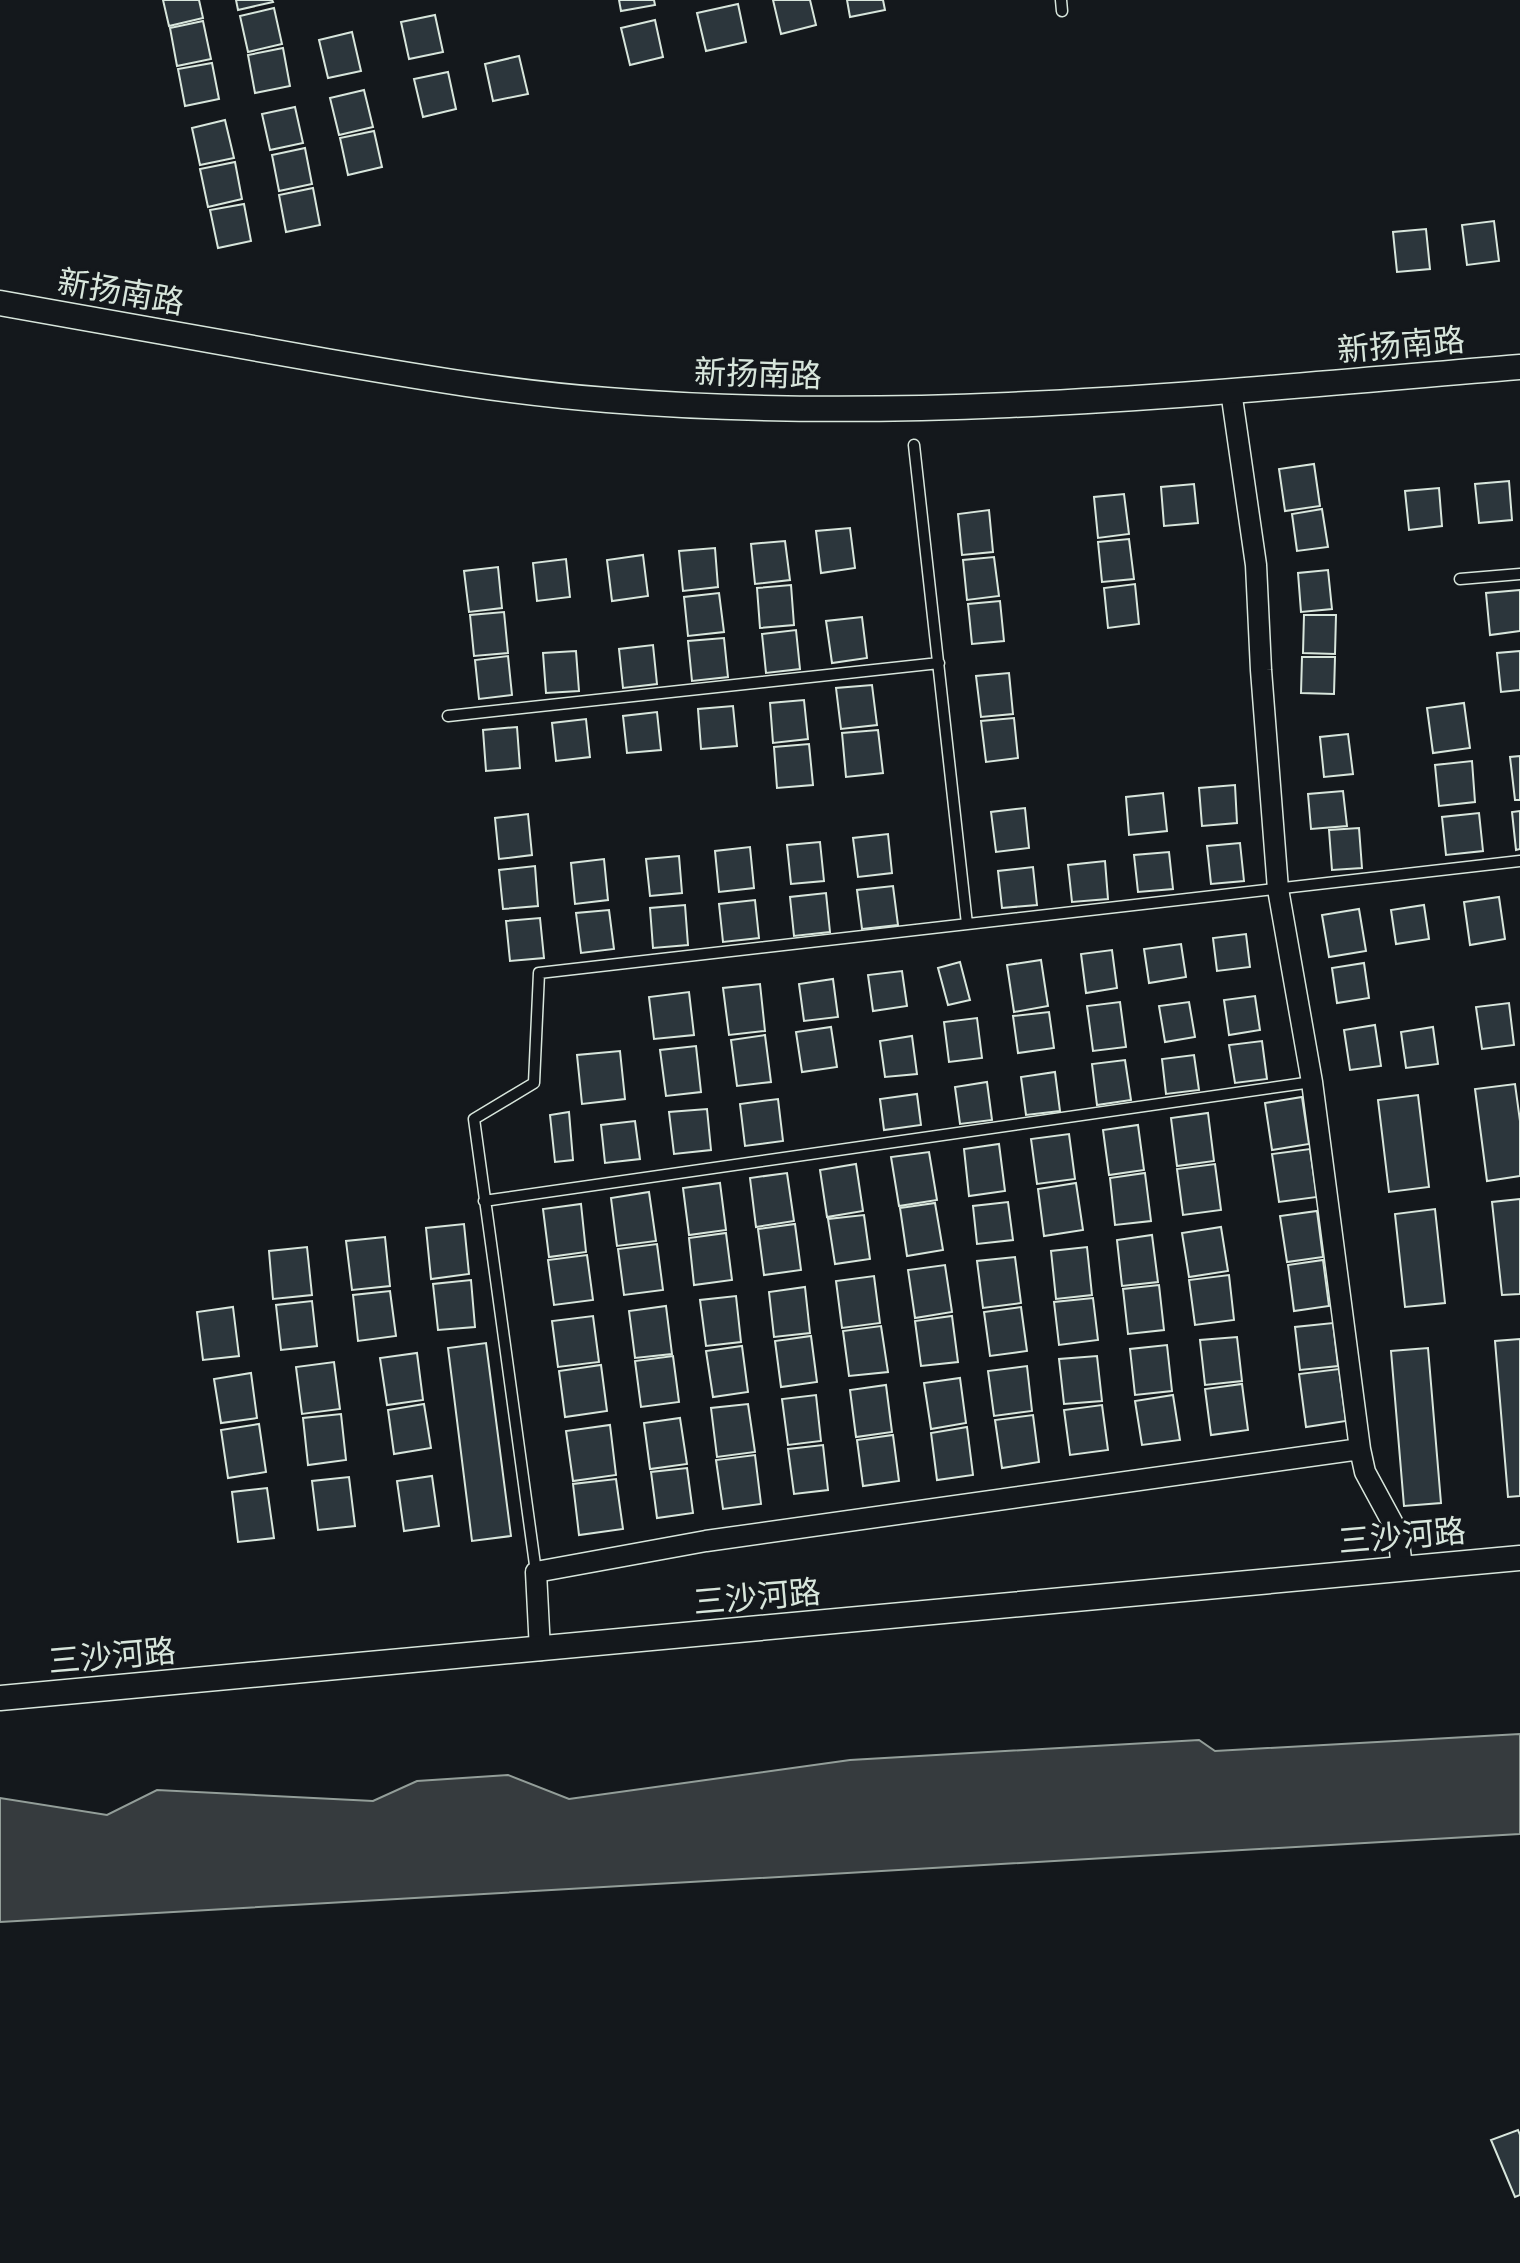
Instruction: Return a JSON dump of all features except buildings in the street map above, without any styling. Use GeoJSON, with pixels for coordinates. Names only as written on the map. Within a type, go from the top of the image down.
{"type":"FeatureCollection","features":[{"type":"Feature","properties":{"kind":"street","name":"新扬南路"},"geometry":{"type":"LineString","coordinates":[[0,303],[479,388],[610,401],[812,409],[986,408],[1520,367]]}},
{"type":"Feature","properties":{"kind":"street"},"geometry":{"type":"LineString","coordinates":[[1231,391],[1256,565],[1278,889],[1312,1082],[1360,1449],[1365,1472],[1398,1533],[1402,1568]]}},
{"type":"Feature","properties":{"kind":"street"},"geometry":{"type":"LineString","coordinates":[[540,1650],[536,1572],[706,1541],[1360,1449]]}},
{"type":"Feature","properties":{"kind":"street","name":"三沙河路"},"geometry":{"type":"LineString","coordinates":[[0,1698],[1520,1558]]}},
{"type":"Feature","properties":{"kind":"lane"},"geometry":{"type":"LineString","coordinates":[[914,445],[967,924]]}},
{"type":"Feature","properties":{"kind":"lane"},"geometry":{"type":"LineString","coordinates":[[1460,579],[1520,574]]}},
{"type":"Feature","properties":{"kind":"lane"},"geometry":{"type":"LineString","coordinates":[[448,716],[939,663]]}},
{"type":"Feature","properties":{"kind":"lane"},"geometry":{"type":"LineString","coordinates":[[536,1572],[474,1119],[534,1083],[539,973],[1520,861]]}},
{"type":"Feature","properties":{"kind":"lane"},"geometry":{"type":"LineString","coordinates":[[484,1201],[1312,1082]]}},
{"type":"Feature","properties":{"kind":"shaded area"},"geometry":{"type":"Polygon","coordinates":[[[1520,1734],[1520,1834],[0,1922],[0,1798],[107,1815],[157,1790],[373,1801],[417,1781],[508,1775],[569,1799],[850,1760],[1199,1740],[1215,1751],[1520,1734]]]}}]}
